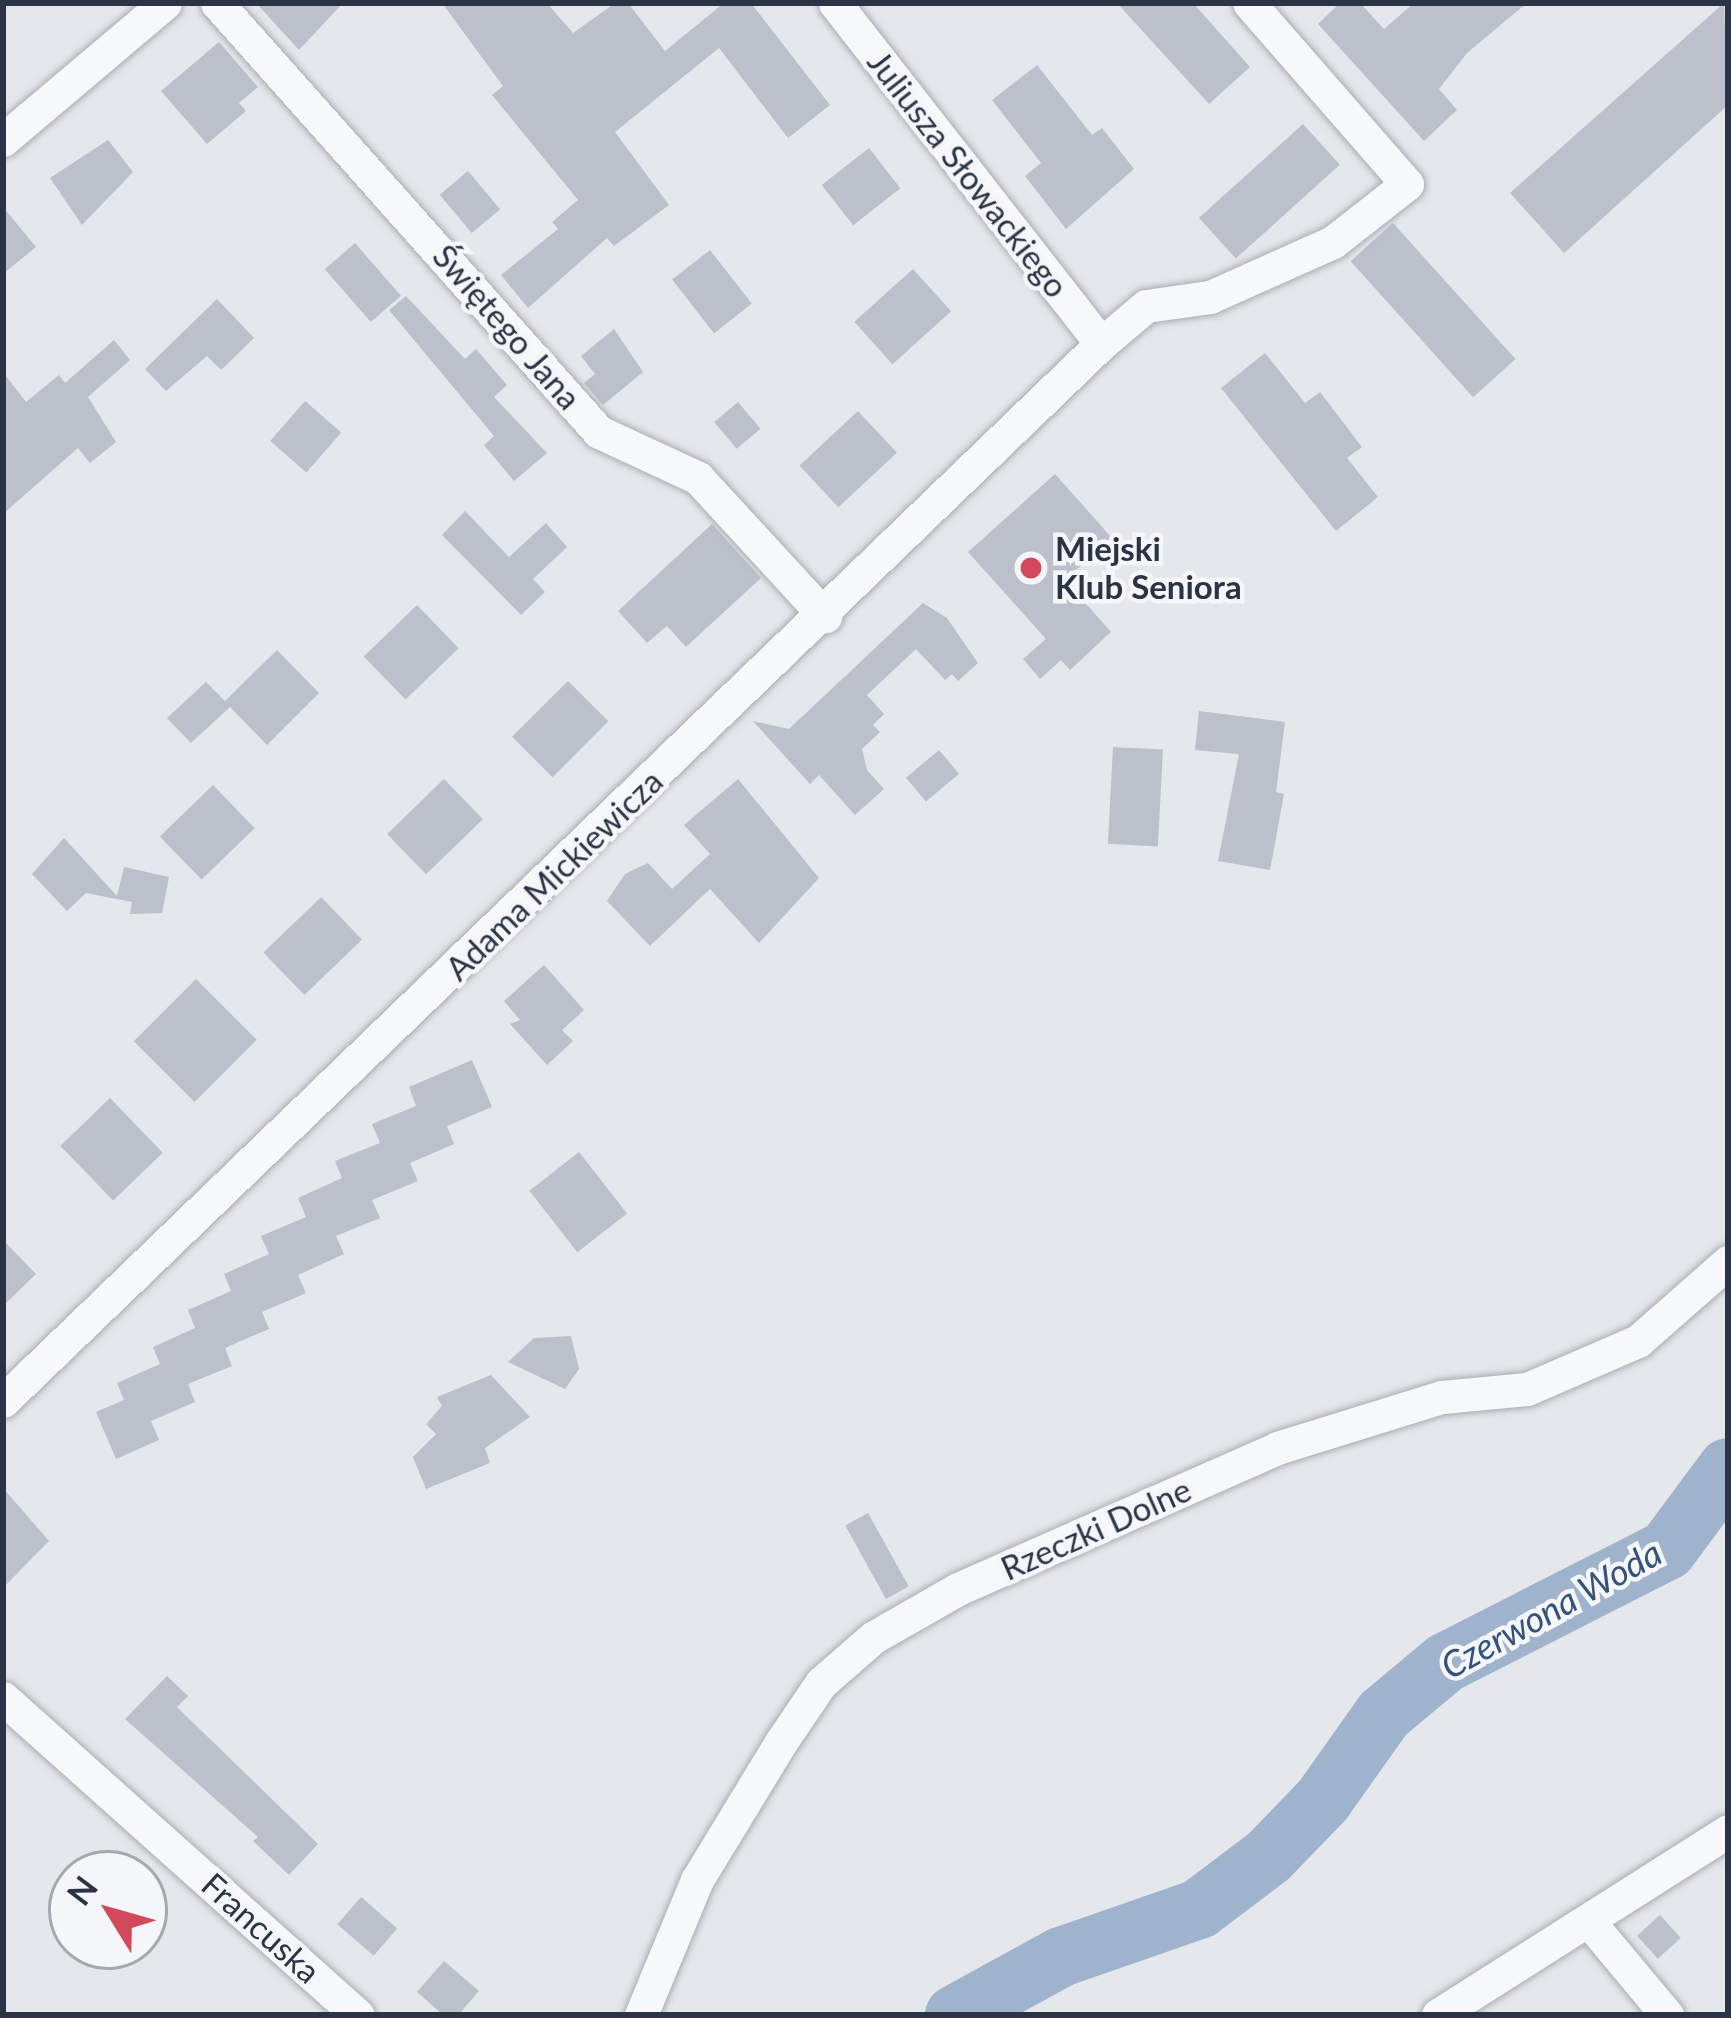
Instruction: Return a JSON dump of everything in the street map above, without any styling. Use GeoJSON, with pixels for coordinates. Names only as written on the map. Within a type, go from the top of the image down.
{"type":"FeatureCollection","features":[{"type":"Feature","properties":{"kind":"street"},"geometry":{"type":"LineString","coordinates":[[3,140],[165,3]]}},
{"type":"Feature","properties":{"kind":"street","name":"Świętego Jana"},"geometry":{"type":"LineString","coordinates":[[217,3],[599,431],[698,478],[825,616]]}},
{"type":"Feature","properties":{"kind":"street","name":"Juliusza Słowackiego"},"geometry":{"type":"LineString","coordinates":[[835,3],[1101,344]]}},
{"type":"Feature","properties":{"kind":"street","name":"Adama Mickiewicza"},"geometry":{"type":"LineString","coordinates":[[3,1400],[825,616],[1101,344],[1146,307],[1210,297],[1333,242],[1407,184],[1249,3]]}},
{"type":"Feature","properties":{"kind":"street","name":"Rzeczki Dolne"},"geometry":{"type":"LineString","coordinates":[[641,2015],[697,1880],[781,1742],[821,1683],[874,1637],[958,1589],[1277,1448],[1442,1397],[1527,1389],[1638,1341],[1728,1262]]}},
{"type":"Feature","properties":{"kind":"street","name":"Francuska"},"geometry":{"type":"LineString","coordinates":[[3,1698],[358,2015]]}},
{"type":"Feature","properties":{"kind":"street"},"geometry":{"type":"LineString","coordinates":[[1438,2015],[1591,1924],[1728,1831]]}},
{"type":"Feature","properties":{"kind":"street"},"geometry":{"type":"LineString","coordinates":[[1591,1924],[1667,2015]]}},
{"type":"Feature","properties":{"kind":"building"},"geometry":{"type":"Polygon","coordinates":[[[256,3],[343,3],[299,50],[256,3]]]}},
{"type":"Feature","properties":{"kind":"building"},"geometry":{"type":"Polygon","coordinates":[[[442,3],[547,3],[573,33],[615,3],[628,3],[665,51],[724,3],[751,3],[830,105],[788,138],[719,48],[615,132],[669,205],[614,246],[607,238],[528,308],[501,275],[558,229],[552,222],[578,200],[492,95],[503,86],[442,3]]]}},
{"type":"Feature","properties":{"kind":"building"},"geometry":{"type":"Polygon","coordinates":[[[1117,3],[1193,3],[1250,67],[1209,104],[1117,3]]]}},
{"type":"Feature","properties":{"kind":"building"},"geometry":{"type":"Polygon","coordinates":[[[1340,3],[1360,3],[1384,29],[1414,3],[1527,3],[1467,53],[1439,89],[1457,110],[1424,141],[1318,24],[1340,3]]]}},
{"type":"Feature","properties":{"kind":"building"},"geometry":{"type":"Polygon","coordinates":[[[1724,3],[1728,105],[1564,253],[1510,193],[1724,3]]]}},
{"type":"Feature","properties":{"kind":"building"},"geometry":{"type":"Polygon","coordinates":[[[219,42],[258,87],[239,103],[246,111],[207,144],[161,91],[219,42]]]}},
{"type":"Feature","properties":{"kind":"building"},"geometry":{"type":"Polygon","coordinates":[[[1037,65],[1092,135],[1102,128],[1134,169],[1066,229],[1025,176],[1041,163],[992,100],[1037,65]]]}},
{"type":"Feature","properties":{"kind":"building"},"geometry":{"type":"Polygon","coordinates":[[[1303,124],[1340,165],[1236,259],[1199,218],[1303,124]]]}},
{"type":"Feature","properties":{"kind":"building"},"geometry":{"type":"Polygon","coordinates":[[[108,140],[133,172],[82,225],[50,178],[108,140]]]}},
{"type":"Feature","properties":{"kind":"building"},"geometry":{"type":"Polygon","coordinates":[[[869,148],[900,188],[853,225],[822,185],[869,148]]]}},
{"type":"Feature","properties":{"kind":"building"},"geometry":{"type":"Polygon","coordinates":[[[468,171],[500,209],[472,233],[440,195],[468,171]]]}},
{"type":"Feature","properties":{"kind":"building"},"geometry":{"type":"Polygon","coordinates":[[[3,207],[36,247],[3,274],[3,207]]]}},
{"type":"Feature","properties":{"kind":"building"},"geometry":{"type":"Polygon","coordinates":[[[1393,223],[1515,359],[1473,397],[1351,261],[1393,223]]]}},
{"type":"Feature","properties":{"kind":"building"},"geometry":{"type":"Polygon","coordinates":[[[355,243],[401,296],[371,322],[325,269],[355,243]]]}},
{"type":"Feature","properties":{"kind":"building"},"geometry":{"type":"Polygon","coordinates":[[[710,250],[752,304],[714,333],[672,280],[710,250]]]}},
{"type":"Feature","properties":{"kind":"building"},"geometry":{"type":"Polygon","coordinates":[[[913,269],[951,311],[892,364],[854,322],[913,269]]]}},
{"type":"Feature","properties":{"kind":"building"},"geometry":{"type":"Polygon","coordinates":[[[406,296],[465,359],[476,349],[507,385],[494,397],[547,453],[514,481],[484,445],[494,436],[389,310],[406,296]]]}},
{"type":"Feature","properties":{"kind":"building"},"geometry":{"type":"Polygon","coordinates":[[[217,299],[254,338],[221,370],[207,356],[166,391],[145,369],[217,299]]]}},
{"type":"Feature","properties":{"kind":"building"},"geometry":{"type":"Polygon","coordinates":[[[614,329],[643,372],[603,405],[584,383],[595,374],[581,356],[614,329]]]}},
{"type":"Feature","properties":{"kind":"building"},"geometry":{"type":"Polygon","coordinates":[[[114,340],[130,360],[88,397],[116,442],[90,463],[78,448],[3,514],[3,372],[26,402],[59,375],[65,383],[114,340]]]}},
{"type":"Feature","properties":{"kind":"building"},"geometry":{"type":"Polygon","coordinates":[[[1265,353],[1305,403],[1320,392],[1362,447],[1347,458],[1378,497],[1336,531],[1221,388],[1265,353]]]}},
{"type":"Feature","properties":{"kind":"building"},"geometry":{"type":"Polygon","coordinates":[[[305,401],[341,432],[306,472],[270,441],[305,401]]]}},
{"type":"Feature","properties":{"kind":"building"},"geometry":{"type":"Polygon","coordinates":[[[738,402],[760,429],[737,449],[714,422],[738,402]]]}},
{"type":"Feature","properties":{"kind":"building"},"geometry":{"type":"Polygon","coordinates":[[[858,411],[897,453],[838,507],[799,466],[858,411]]]}},
{"type":"Feature","properties":{"kind":"building","name":"Miejski Klub Seniora"},"geometry":{"type":"Polygon","coordinates":[[[1055,474],[1112,538],[1065,580],[1111,632],[1070,670],[1061,660],[1040,679],[1023,659],[1046,639],[968,552],[1055,474]]]}},
{"type":"Feature","properties":{"kind":"building"},"geometry":{"type":"Polygon","coordinates":[[[465,511],[509,557],[546,523],[567,547],[533,579],[545,592],[521,615],[442,535],[465,511]]]}},
{"type":"Feature","properties":{"kind":"building"},"geometry":{"type":"Polygon","coordinates":[[[712,524],[761,578],[686,647],[667,626],[647,643],[618,611],[712,524]]]}},
{"type":"Feature","properties":{"kind":"building"},"geometry":{"type":"Polygon","coordinates":[[[923,603],[947,618],[978,663],[958,681],[952,674],[945,680],[916,649],[867,695],[884,714],[873,725],[880,732],[862,749],[867,770],[884,789],[855,815],[819,775],[810,784],[753,721],[789,729],[923,603]]]}},
{"type":"Feature","properties":{"kind":"building"},"geometry":{"type":"Polygon","coordinates":[[[417,605],[459,648],[405,700],[364,656],[417,605]]]}},
{"type":"Feature","properties":{"kind":"building"},"geometry":{"type":"Polygon","coordinates":[[[277,650],[319,693],[267,745],[230,707],[191,743],[167,718],[206,682],[225,701],[277,650]]]}},
{"type":"Feature","properties":{"kind":"building"},"geometry":{"type":"Polygon","coordinates":[[[568,681],[608,721],[552,777],[512,737],[568,681]]]}},
{"type":"Feature","properties":{"kind":"building"},"geometry":{"type":"Polygon","coordinates":[[[1199,711],[1285,722],[1276,792],[1284,794],[1270,870],[1218,861],[1239,754],[1195,750],[1199,711]]]}},
{"type":"Feature","properties":{"kind":"building"},"geometry":{"type":"Polygon","coordinates":[[[1113,747],[1163,750],[1158,846],[1108,844],[1113,747]]]}},
{"type":"Feature","properties":{"kind":"building"},"geometry":{"type":"Polygon","coordinates":[[[939,750],[959,774],[926,801],[906,778],[939,750]]]}},
{"type":"Feature","properties":{"kind":"building"},"geometry":{"type":"Polygon","coordinates":[[[444,779],[483,819],[426,874],[387,834],[444,779]]]}},
{"type":"Feature","properties":{"kind":"building"},"geometry":{"type":"Polygon","coordinates":[[[738,779],[819,878],[759,943],[710,889],[650,946],[607,901],[625,874],[648,863],[672,889],[710,854],[684,825],[738,779]]]}},
{"type":"Feature","properties":{"kind":"building"},"geometry":{"type":"Polygon","coordinates":[[[213,785],[255,828],[201,880],[160,836],[213,785]]]}},
{"type":"Feature","properties":{"kind":"building"},"geometry":{"type":"Polygon","coordinates":[[[64,838],[117,896],[124,867],[169,877],[162,913],[130,914],[132,902],[86,893],[67,911],[32,874],[64,838]]]}},
{"type":"Feature","properties":{"kind":"building"},"geometry":{"type":"Polygon","coordinates":[[[321,897],[362,939],[304,995],[263,953],[321,897]]]}},
{"type":"Feature","properties":{"kind":"building"},"geometry":{"type":"Polygon","coordinates":[[[544,965],[584,1010],[562,1030],[573,1041],[547,1065],[510,1024],[520,1020],[504,1001],[544,965]]]}},
{"type":"Feature","properties":{"kind":"building"},"geometry":{"type":"Polygon","coordinates":[[[196,979],[257,1040],[195,1102],[134,1041],[196,979]]]}},
{"type":"Feature","properties":{"kind":"building"},"geometry":{"type":"Polygon","coordinates":[[[472,1060],[492,1107],[447,1126],[454,1144],[410,1163],[418,1181],[372,1200],[380,1218],[336,1236],[344,1254],[298,1275],[306,1293],[262,1312],[269,1329],[225,1348],[232,1366],[188,1384],[195,1402],[151,1421],[159,1440],[116,1459],[96,1412],[124,1400],[117,1383],[160,1364],[153,1347],[195,1328],[188,1310],[231,1291],[224,1274],[269,1254],[261,1236],[306,1217],[298,1198],[342,1178],[335,1161],[380,1143],[372,1124],[416,1106],[409,1087],[472,1060]]]}},
{"type":"Feature","properties":{"kind":"building"},"geometry":{"type":"Polygon","coordinates":[[[110,1098],[163,1153],[113,1201],[60,1146],[110,1098]]]}},
{"type":"Feature","properties":{"kind":"building"},"geometry":{"type":"Polygon","coordinates":[[[579,1152],[627,1213],[577,1252],[529,1191],[579,1152]]]}},
{"type":"Feature","properties":{"kind":"building"},"geometry":{"type":"Polygon","coordinates":[[[3,1240],[36,1274],[3,1306],[3,1240]]]}},
{"type":"Feature","properties":{"kind":"building"},"geometry":{"type":"Polygon","coordinates":[[[571,1336],[579,1369],[565,1389],[508,1362],[534,1338],[571,1336]]]}},
{"type":"Feature","properties":{"kind":"building"},"geometry":{"type":"Polygon","coordinates":[[[491,1375],[530,1417],[485,1448],[490,1463],[426,1489],[413,1457],[436,1434],[426,1424],[442,1406],[437,1397],[491,1375]]]}},
{"type":"Feature","properties":{"kind":"building"},"geometry":{"type":"Polygon","coordinates":[[[3,1488],[49,1541],[3,1588],[3,1488]]]}},
{"type":"Feature","properties":{"kind":"building"},"geometry":{"type":"Polygon","coordinates":[[[868,1513],[909,1586],[886,1599],[845,1526],[868,1513]]]}},
{"type":"Feature","properties":{"kind":"building"},"geometry":{"type":"Polygon","coordinates":[[[167,1676],[188,1696],[177,1707],[318,1844],[289,1875],[253,1841],[258,1837],[125,1719],[167,1676]]]}},
{"type":"Feature","properties":{"kind":"building"},"geometry":{"type":"Polygon","coordinates":[[[361,1897],[397,1928],[374,1956],[337,1924],[361,1897]]]}},
{"type":"Feature","properties":{"kind":"building"},"geometry":{"type":"Polygon","coordinates":[[[1660,1915],[1681,1938],[1658,1959],[1637,1936],[1660,1915]]]}},
{"type":"Feature","properties":{"kind":"building"},"geometry":{"type":"Polygon","coordinates":[[[444,1961],[479,1991],[458,2015],[443,2015],[417,1992],[444,1961]]]}},
{"type":"Feature","properties":{"kind":"waterway","name":"Czerwona Woda"},"geometry":{"type":"LineString","coordinates":[[955,2015],[1061,1957],[1199,1909],[1269,1856],[1323,1800],[1384,1714],[1445,1663],[1667,1550],[1728,1468]]}},
{"type":"Feature","properties":{"kind":"place","name":"Miejski Klub Seniora"},"geometry":{"type":"Point","coordinates":[1031,568]}}]}
